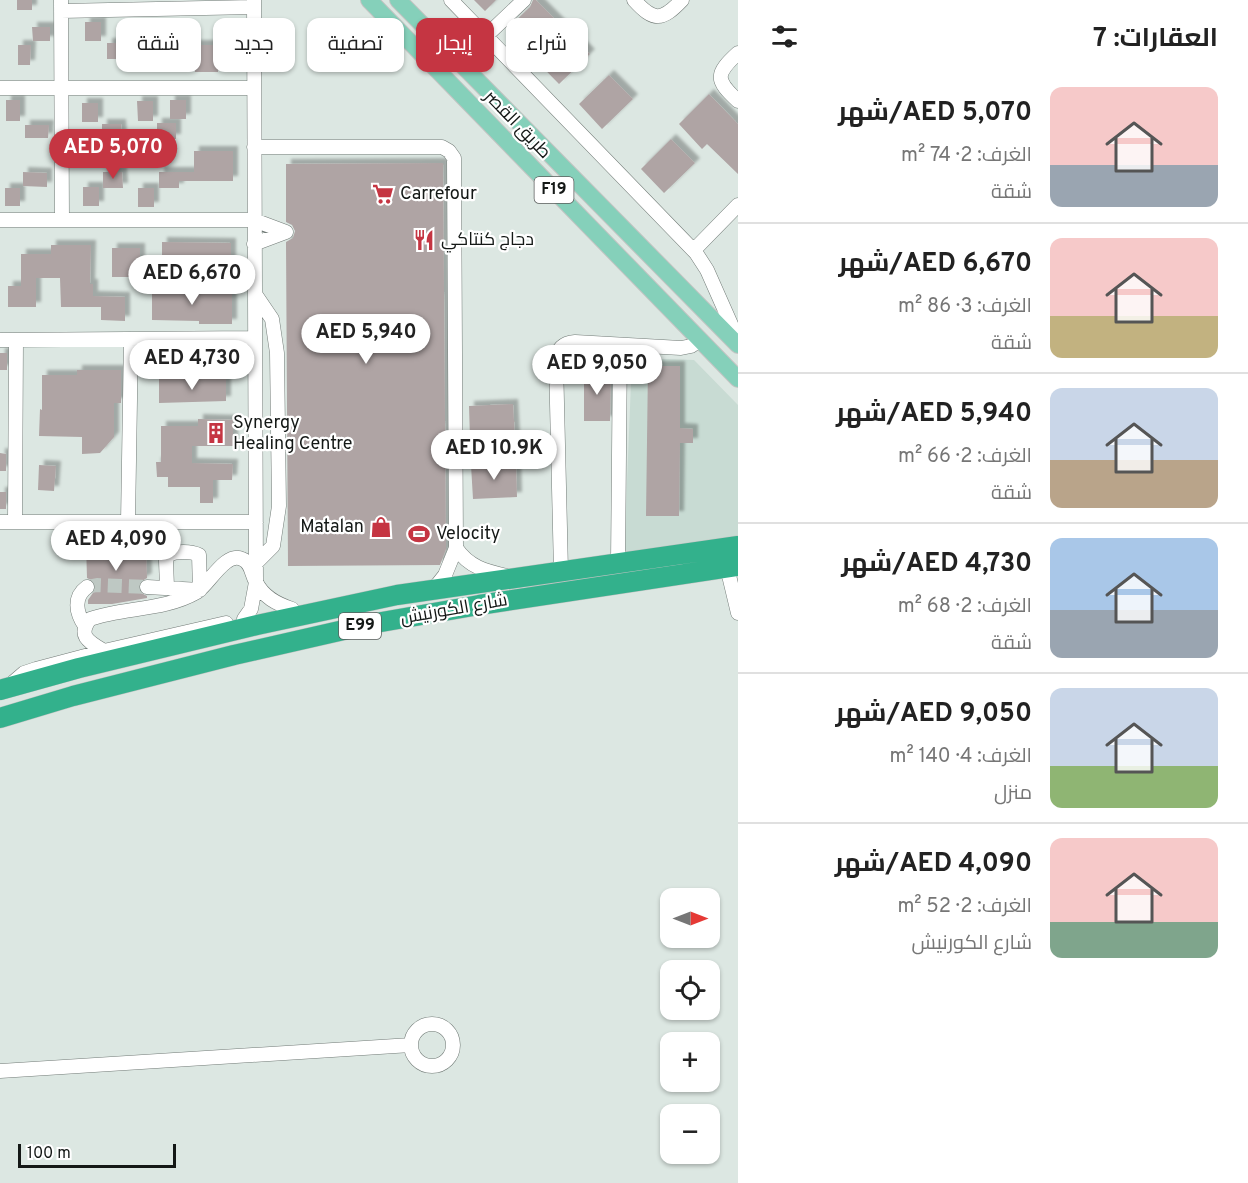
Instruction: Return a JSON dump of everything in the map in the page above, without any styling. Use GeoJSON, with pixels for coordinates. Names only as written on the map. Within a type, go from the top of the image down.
{"type":"FeatureCollection","features":[{"type":"Feature","properties":{"kind":"highway","name":"شارع الكورنيش"},"geometry":{"type":"LineString","coordinates":[[4,688],[257,625],[397,595],[738,546]]}},
{"type":"Feature","properties":{"kind":"highway","name":"شارع الكورنيش"},"geometry":{"type":"LineString","coordinates":[[0,718],[73,696],[234,655],[370,624],[733,566]]}},
{"type":"Feature","properties":{"kind":"main road","name":"طريق القصر"},"geometry":{"type":"LineString","coordinates":[[369,0],[738,380]]}},
{"type":"Feature","properties":{"kind":"main road","name":"طريق القصر"},"geometry":{"type":"LineString","coordinates":[[398,0],[738,345]]}},
{"type":"Feature","properties":{"kind":"street"},"geometry":{"type":"LineString","coordinates":[[451,0],[468,18]]}},
{"type":"Feature","properties":{"kind":"street"},"geometry":{"type":"LineString","coordinates":[[494,28],[524,0]]}},
{"type":"Feature","properties":{"kind":"street"},"geometry":{"type":"LineString","coordinates":[[634,0],[650,15],[661,16],[671,12],[682,0]]}},
{"type":"Feature","properties":{"kind":"street"},"geometry":{"type":"LineString","coordinates":[[63,220],[61,5],[253,4],[256,582],[255,597],[244,619]]}},
{"type":"Feature","properties":{"kind":"street"},"geometry":{"type":"LineString","coordinates":[[494,44],[694,250],[707,270],[738,340]]}},
{"type":"Feature","properties":{"kind":"street"},"geometry":{"type":"LineString","coordinates":[[738,53],[722,68],[720,75],[724,87],[738,101]]}},
{"type":"Feature","properties":{"kind":"street"},"geometry":{"type":"LineString","coordinates":[[0,88],[254,88]]}},
{"type":"Feature","properties":{"kind":"street"},"geometry":{"type":"LineString","coordinates":[[254,147],[442,147],[454,158],[451,508],[456,548],[464,559],[475,567],[513,578]]}},
{"type":"Feature","properties":{"kind":"street"},"geometry":{"type":"LineString","coordinates":[[694,250],[738,205]]}},
{"type":"Feature","properties":{"kind":"street"},"geometry":{"type":"LineString","coordinates":[[0,220],[254,220],[286,232],[254,243]]}},
{"type":"Feature","properties":{"kind":"street"},"geometry":{"type":"LineString","coordinates":[[254,294],[272,319],[277,353],[279,506],[273,546],[256,563]]}},
{"type":"Feature","properties":{"kind":"street"},"geometry":{"type":"LineString","coordinates":[[0,340],[255,338]]}},
{"type":"Feature","properties":{"kind":"street"},"geometry":{"type":"LineString","coordinates":[[128,522],[131,339]]}},
{"type":"Feature","properties":{"kind":"street"},"geometry":{"type":"LineString","coordinates":[[15,522],[16,340]]}},
{"type":"Feature","properties":{"kind":"street"},"geometry":{"type":"LineString","coordinates":[[561,571],[556,355],[559,350],[569,343],[681,348],[691,346],[700,340]]}},
{"type":"Feature","properties":{"kind":"street"},"geometry":{"type":"LineString","coordinates":[[618,563],[620,345]]}},
{"type":"Feature","properties":{"kind":"street"},"geometry":{"type":"LineString","coordinates":[[0,522],[255,522]]}},
{"type":"Feature","properties":{"kind":"street"},"geometry":{"type":"LineString","coordinates":[[433,590],[445,575],[456,548]]}},
{"type":"Feature","properties":{"kind":"street"},"geometry":{"type":"LineString","coordinates":[[167,587],[166,561],[168,555],[175,552],[196,553],[200,556],[200,590]]}},
{"type":"Feature","properties":{"kind":"street"},"geometry":{"type":"LineString","coordinates":[[104,651],[88,641],[84,634],[85,626],[90,619],[161,605],[200,590],[217,570],[233,558],[241,558],[247,562],[256,582],[265,594],[276,603],[292,609]]}},
{"type":"Feature","properties":{"kind":"street"},"geometry":{"type":"LineString","coordinates":[[733,566],[738,613]]}},
{"type":"Feature","properties":{"kind":"street"},"geometry":{"type":"LineString","coordinates":[[85,626],[79,615],[77,603],[78,596],[87,587]]}},
{"type":"Feature","properties":{"kind":"street"},"geometry":{"type":"LineString","coordinates":[[147,587],[200,590]]}},
{"type":"Feature","properties":{"kind":"street"},"geometry":{"type":"LineString","coordinates":[[4,688],[24,673],[104,651],[292,609],[397,595]]}},
{"type":"Feature","properties":{"kind":"street"},"geometry":{"type":"LineString","coordinates":[[0,1071],[411,1045]]}},
{"type":"Feature","properties":{"kind":"shaded area"},"geometry":{"type":"Polygon","coordinates":[[[632,358],[694,360],[738,405],[738,539],[624,557],[632,358]]]}},
{"type":"Feature","properties":{"kind":"building"},"geometry":{"type":"Polygon","coordinates":[[[17,0],[32,0],[32,10],[17,10],[17,0]]]}},
{"type":"Feature","properties":{"kind":"building"},"geometry":{"type":"Polygon","coordinates":[[[474,0],[496,0],[485,11],[474,0]]]}},
{"type":"Feature","properties":{"kind":"building"},"geometry":{"type":"Polygon","coordinates":[[[533,0],[536,0],[554,18],[519,18],[530,7],[533,0]]]}},
{"type":"Feature","properties":{"kind":"building"},"geometry":{"type":"Polygon","coordinates":[[[85,22],[101,22],[101,41],[85,41],[85,22]]]}},
{"type":"Feature","properties":{"kind":"building"},"geometry":{"type":"Polygon","coordinates":[[[32,27],[50,27],[50,41],[33,41],[32,27]]]}},
{"type":"Feature","properties":{"kind":"building"},"geometry":{"type":"Polygon","coordinates":[[[107,43],[116,43],[116,59],[107,59],[107,43]]]}},
{"type":"Feature","properties":{"kind":"building"},"geometry":{"type":"Polygon","coordinates":[[[18,45],[31,45],[30,65],[18,65],[18,45]]]}},
{"type":"Feature","properties":{"kind":"building"},"geometry":{"type":"Polygon","coordinates":[[[201,45],[213,45],[213,72],[201,72],[201,45]]]}},
{"type":"Feature","properties":{"kind":"building"},"geometry":{"type":"Polygon","coordinates":[[[547,72],[571,72],[559,84],[547,72]]]}},
{"type":"Feature","properties":{"kind":"building"},"geometry":{"type":"Polygon","coordinates":[[[609,75],[633,99],[602,129],[579,104],[609,75]]]}},
{"type":"Feature","properties":{"kind":"building"},"geometry":{"type":"Polygon","coordinates":[[[709,94],[738,124],[738,174],[707,144],[702,149],[679,124],[709,94]]]}},
{"type":"Feature","properties":{"kind":"building"},"geometry":{"type":"Polygon","coordinates":[[[6,100],[20,100],[20,121],[6,121],[6,100]]]}},
{"type":"Feature","properties":{"kind":"building"},"geometry":{"type":"Polygon","coordinates":[[[170,100],[186,100],[186,119],[170,119],[170,100]]]}},
{"type":"Feature","properties":{"kind":"building"},"geometry":{"type":"Polygon","coordinates":[[[137,101],[153,101],[153,121],[138,121],[137,101]]]}},
{"type":"Feature","properties":{"kind":"building"},"geometry":{"type":"Polygon","coordinates":[[[82,103],[98,103],[98,122],[82,122],[82,103]]]}},
{"type":"Feature","properties":{"kind":"building"},"geometry":{"type":"Polygon","coordinates":[[[157,123],[176,123],[176,139],[157,139],[157,123]]]}},
{"type":"Feature","properties":{"kind":"building"},"geometry":{"type":"Polygon","coordinates":[[[102,124],[121,124],[122,140],[102,140],[102,124]]]}},
{"type":"Feature","properties":{"kind":"building"},"geometry":{"type":"Polygon","coordinates":[[[25,125],[49,125],[48,138],[25,138],[25,125]]]}},
{"type":"Feature","properties":{"kind":"building"},"geometry":{"type":"Polygon","coordinates":[[[671,139],[695,163],[664,193],[641,169],[671,139]]]}},
{"type":"Feature","properties":{"kind":"building"},"geometry":{"type":"Polygon","coordinates":[[[194,151],[233,151],[233,181],[179,181],[179,188],[159,188],[159,172],[194,172],[194,151]]]}},
{"type":"Feature","properties":{"kind":"building"},"geometry":{"type":"Polygon","coordinates":[[[443,163],[446,549],[440,565],[288,566],[286,242],[293,238],[295,231],[292,225],[286,222],[286,164],[443,163]]]}},
{"type":"Feature","properties":{"kind":"building"},"geometry":{"type":"Polygon","coordinates":[[[23,172],[47,173],[47,187],[23,186],[23,172]]]}},
{"type":"Feature","properties":{"kind":"building"},"geometry":{"type":"Polygon","coordinates":[[[103,172],[122,172],[123,188],[103,188],[103,172]]]}},
{"type":"Feature","properties":{"kind":"building"},"geometry":{"type":"Polygon","coordinates":[[[83,187],[99,187],[99,206],[83,206],[83,187]]]}},
{"type":"Feature","properties":{"kind":"building"},"geometry":{"type":"Polygon","coordinates":[[[5,188],[20,188],[20,206],[5,206],[5,188]]]}},
{"type":"Feature","properties":{"kind":"building"},"geometry":{"type":"Polygon","coordinates":[[[138,188],[154,188],[154,207],[138,207],[138,188]]]}},
{"type":"Feature","properties":{"kind":"building"},"geometry":{"type":"Polygon","coordinates":[[[162,242],[231,243],[231,273],[162,271],[162,242]]]}},
{"type":"Feature","properties":{"kind":"building"},"geometry":{"type":"Polygon","coordinates":[[[51,245],[91,245],[90,284],[93,284],[93,296],[125,297],[125,321],[101,320],[101,307],[61,307],[60,278],[36,278],[36,307],[8,307],[8,286],[21,286],[21,254],[51,254],[51,245]]]}},
{"type":"Feature","properties":{"kind":"building"},"geometry":{"type":"Polygon","coordinates":[[[112,248],[140,248],[140,271],[130,271],[130,277],[112,277],[112,248]]]}},
{"type":"Feature","properties":{"kind":"building"},"geometry":{"type":"Polygon","coordinates":[[[152,287],[232,291],[232,324],[152,320],[152,287]]]}},
{"type":"Feature","properties":{"kind":"building"},"geometry":{"type":"Polygon","coordinates":[[[0,353],[7,353],[7,370],[0,370],[0,353]]]}},
{"type":"Feature","properties":{"kind":"building"},"geometry":{"type":"Polygon","coordinates":[[[648,366],[680,366],[680,428],[693,429],[693,443],[680,443],[679,516],[646,516],[648,366]]]}},
{"type":"Feature","properties":{"kind":"building"},"geometry":{"type":"Polygon","coordinates":[[[77,370],[121,370],[121,403],[114,403],[114,437],[100,453],[82,454],[82,437],[39,436],[42,375],[77,375],[77,370]]]}},
{"type":"Feature","properties":{"kind":"building"},"geometry":{"type":"Polygon","coordinates":[[[584,372],[611,372],[610,421],[584,421],[584,372]]]}},
{"type":"Feature","properties":{"kind":"building"},"geometry":{"type":"Polygon","coordinates":[[[159,379],[226,379],[226,401],[159,403],[159,379]]]}},
{"type":"Feature","properties":{"kind":"building"},"geometry":{"type":"Polygon","coordinates":[[[513,404],[515,438],[470,439],[469,406],[513,404]]]}},
{"type":"Feature","properties":{"kind":"building"},"geometry":{"type":"Polygon","coordinates":[[[198,419],[233,420],[233,446],[192,446],[192,463],[233,464],[232,480],[213,480],[213,503],[200,503],[200,487],[168,487],[168,477],[157,477],[156,462],[161,462],[161,426],[198,426],[198,419]]]}},
{"type":"Feature","properties":{"kind":"building"},"geometry":{"type":"Polygon","coordinates":[[[0,453],[6,454],[6,471],[0,471],[0,453]]]}},
{"type":"Feature","properties":{"kind":"building"},"geometry":{"type":"Polygon","coordinates":[[[516,464],[517,497],[473,499],[471,465],[516,464]]]}},
{"type":"Feature","properties":{"kind":"building"},"geometry":{"type":"Polygon","coordinates":[[[39,465],[56,466],[54,491],[38,490],[39,465]]]}},
{"type":"Feature","properties":{"kind":"building"},"geometry":{"type":"Polygon","coordinates":[[[0,492],[6,492],[6,509],[0,509],[0,492]]]}},
{"type":"Feature","properties":{"kind":"building"},"geometry":{"type":"Polygon","coordinates":[[[86,544],[146,544],[147,578],[140,582],[138,587],[139,592],[147,598],[112,604],[88,604],[96,586],[87,578],[86,544]]]}},
{"type":"Feature","properties":{"kind":"tunnel"},"geometry":{"type":"LineString","coordinates":[[87,587],[97,585],[147,587]]}},
{"type":"Feature","properties":{"kind":"place","name":"Carrefour"},"geometry":{"type":"Point","coordinates":[383,194]}},
{"type":"Feature","properties":{"kind":"place","name":"دجاج كنتاكي"},"geometry":{"type":"Point","coordinates":[424,240]}},
{"type":"Feature","properties":{"kind":"place","name":"Synergy Healing Centre"},"geometry":{"type":"Point","coordinates":[216,433]}},
{"type":"Feature","properties":{"kind":"place","name":"Matalan"},"geometry":{"type":"Point","coordinates":[381,527]}},
{"type":"Feature","properties":{"kind":"place","name":"Velocity"},"geometry":{"type":"Point","coordinates":[419,534]}}]}
